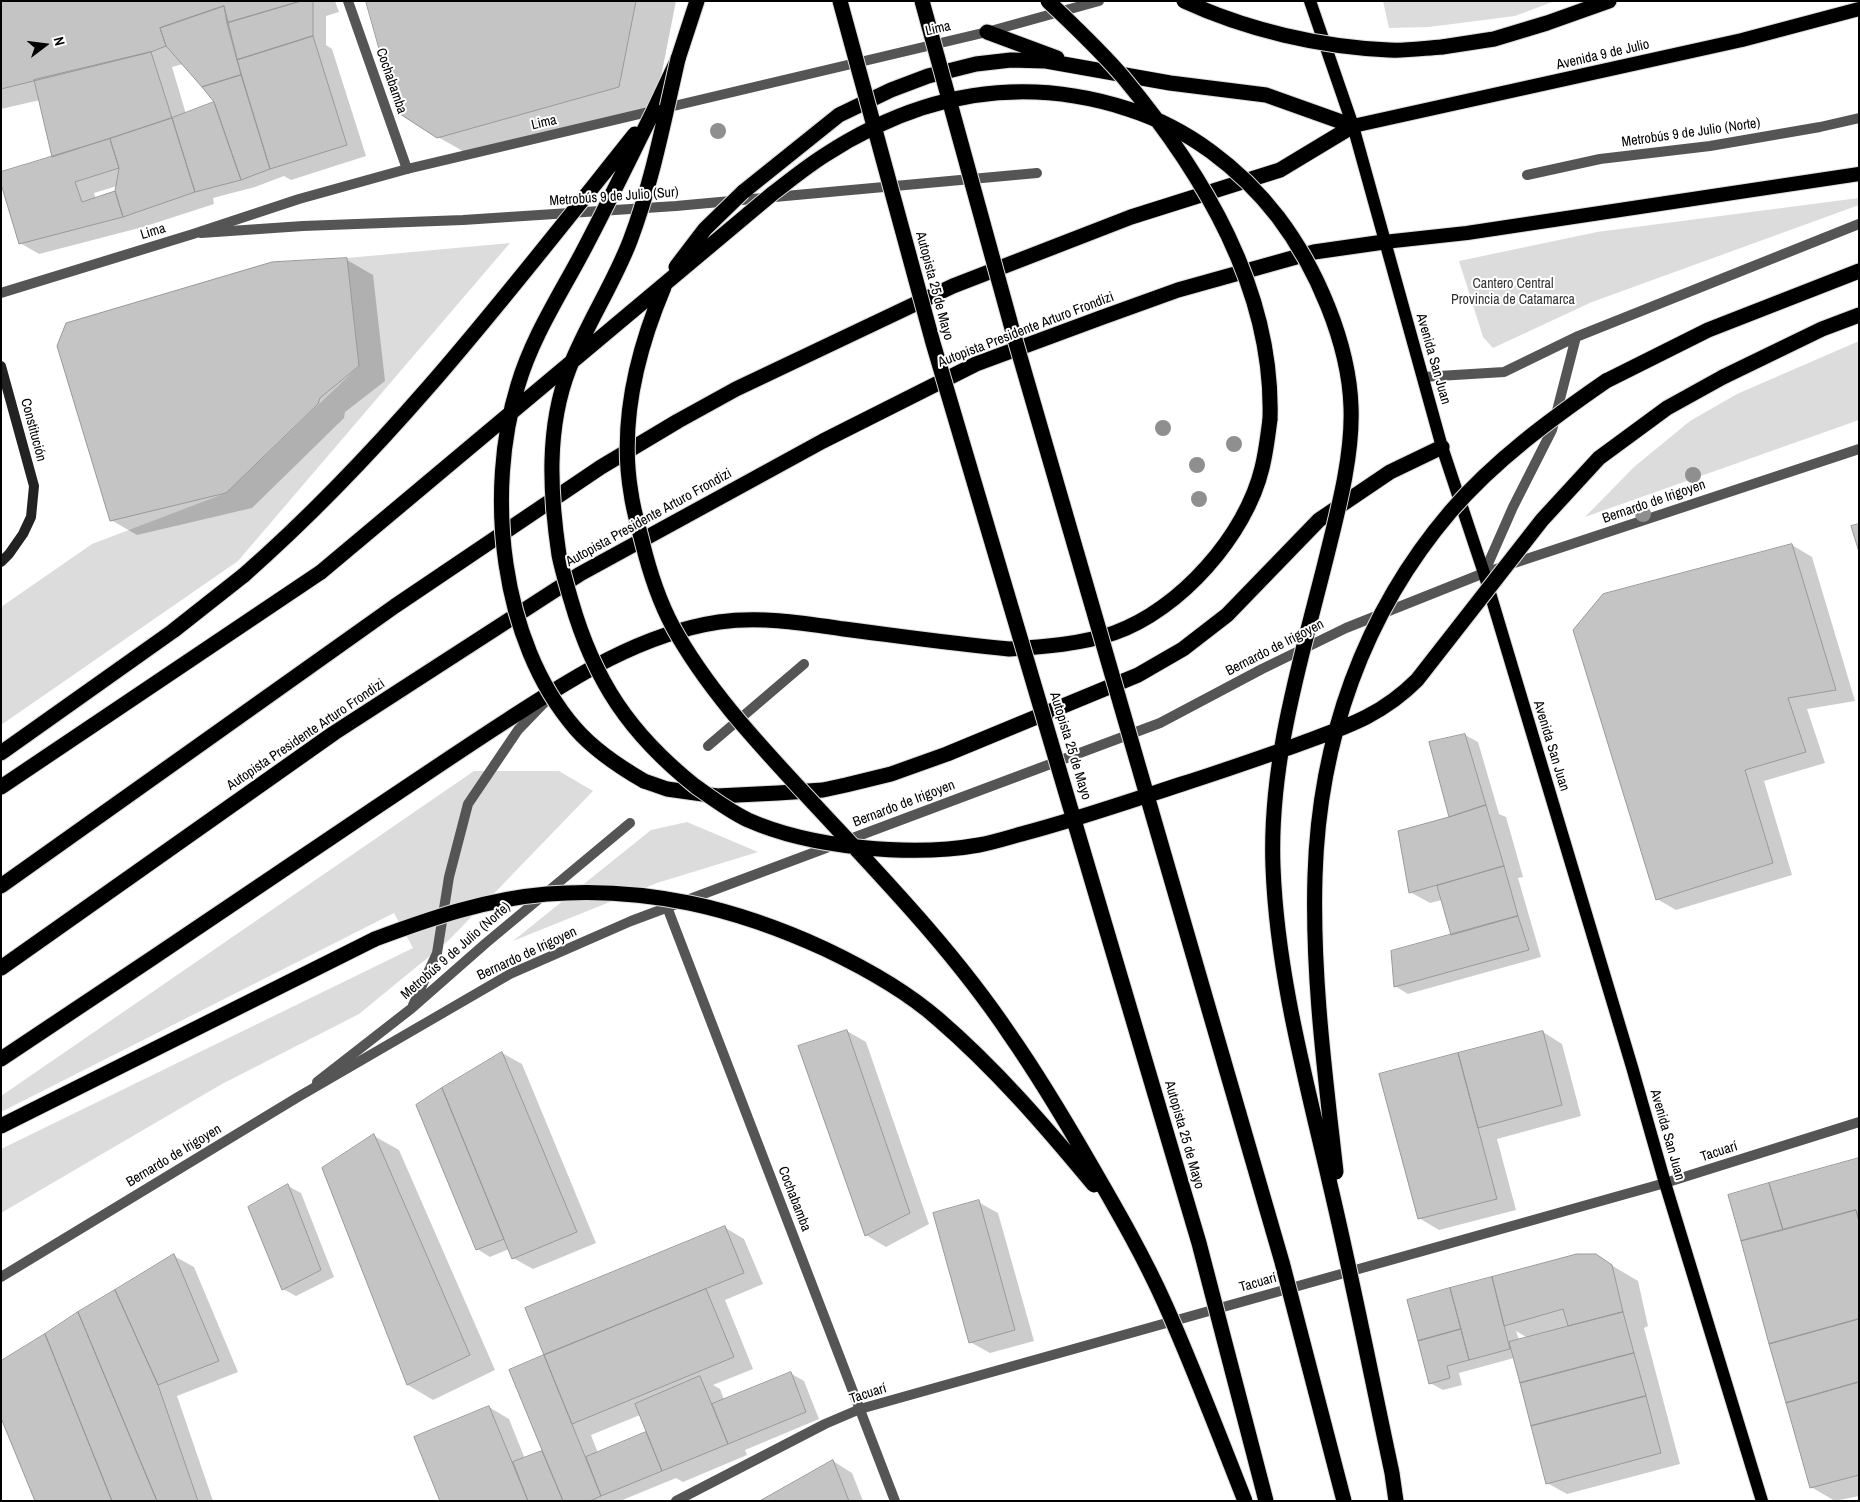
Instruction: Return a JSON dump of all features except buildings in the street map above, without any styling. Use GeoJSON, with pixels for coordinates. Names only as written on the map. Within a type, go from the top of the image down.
{"type":"FeatureCollection","features":[{"type":"Feature","properties":{"kind":"highway"},"geometry":{"type":"LineString","coordinates":[[697,1],[678,59],[649,183],[637,221],[628,247],[571,365],[557,410],[553,439],[552,471],[560,560],[577,622],[598,674],[625,716],[645,739],[668,763],[727,808],[748,820],[813,840],[865,848],[914,851],[980,845],[1056,825],[1222,772],[1350,725],[1376,713],[1395,701],[1417,680],[1548,514],[1599,458],[1643,424],[1691,394],[1822,329],[1859,315]]}},
{"type":"Feature","properties":{"kind":"highway","name":"Autopista 25 de Mayo"},"geometry":{"type":"LineString","coordinates":[[840,1],[933,343],[1199,1243],[1266,1501]]}},
{"type":"Feature","properties":{"kind":"highway"},"geometry":{"type":"LineString","coordinates":[[922,1],[1014,336],[1282,1262],[1344,1501]]}},
{"type":"Feature","properties":{"kind":"highway"},"geometry":{"type":"LineString","coordinates":[[1,1060],[452,756],[559,687],[604,660],[658,637],[721,622],[769,620],[1008,649],[1039,648],[1113,633],[1134,625],[1177,596],[1200,575],[1219,554],[1237,526],[1252,497],[1262,469],[1270,419],[1269,380],[1256,308],[1245,272],[1214,208],[1174,144],[1122,76],[1096,47],[1048,1]]}},
{"type":"Feature","properties":{"kind":"highway"},"geometry":{"type":"LineString","coordinates":[[1184,1],[1210,12],[1259,28],[1337,45],[1390,50],[1442,46],[1494,38],[1547,23],[1609,1]]}},
{"type":"Feature","properties":{"kind":"highway","name":"Avenida 9 de Julio"},"geometry":{"type":"LineString","coordinates":[[1352,126],[1742,40],[1859,9]]}},
{"type":"Feature","properties":{"kind":"highway"},"geometry":{"type":"LineString","coordinates":[[987,32],[1082,67]]}},
{"type":"Feature","properties":{"kind":"highway"},"geometry":{"type":"LineString","coordinates":[[678,59],[581,255],[544,321],[529,354],[517,386],[504,448],[501,489],[507,569],[518,622],[536,667],[554,699],[575,727],[618,766],[644,781],[667,789],[717,796],[823,790],[891,774],[947,754],[1138,675],[1184,649],[1227,615],[1319,520],[1390,472],[1442,447]]}},
{"type":"Feature","properties":{"kind":"highway"},"geometry":{"type":"LineString","coordinates":[[1245,1501],[1195,1373],[1164,1302],[1122,1219],[1063,1117],[1009,1032],[974,984],[915,913],[766,751],[706,679],[690,656],[672,624],[645,555],[630,491],[627,435],[634,377],[649,326],[664,288],[678,265],[705,229],[743,192],[839,115],[891,90],[919,79],[976,64],[1011,60],[1046,61],[1170,83],[1266,95],[1352,126]]}},
{"type":"Feature","properties":{"kind":"highway"},"geometry":{"type":"LineString","coordinates":[[1,787],[321,572],[772,194],[823,156],[858,135],[891,119],[928,105],[967,96],[1020,92],[1070,94],[1100,100],[1135,111],[1168,126],[1196,141],[1238,172],[1257,191],[1293,236],[1309,265],[1331,315],[1348,376],[1351,407],[1346,462],[1334,525],[1284,729],[1274,798],[1275,906],[1288,1004],[1343,1241],[1392,1473],[1396,1501]]}},
{"type":"Feature","properties":{"kind":"highway"},"geometry":{"type":"LineString","coordinates":[[1,754],[173,631],[244,575],[291,534],[336,489],[403,416],[491,314],[654,110]]}},
{"type":"Feature","properties":{"kind":"highway"},"geometry":{"type":"LineString","coordinates":[[1,886],[403,601],[594,472],[678,421],[736,389],[953,286],[1132,217],[1280,170],[1352,126]]}},
{"type":"Feature","properties":{"kind":"highway"},"geometry":{"type":"LineString","coordinates":[[1384,242],[1467,233],[1859,174]]}},
{"type":"Feature","properties":{"kind":"highway","name":"Autopista Presidente Arturo Frondizi"},"geometry":{"type":"LineString","coordinates":[[1,968],[334,733],[572,579],[823,441],[976,364],[1178,290],[1314,252],[1384,242]]}},
{"type":"Feature","properties":{"kind":"highway"},"geometry":{"type":"LineString","coordinates":[[1343,1241],[1318,1015],[1315,876],[1319,820],[1326,770],[1350,684],[1372,629],[1386,602],[1419,553],[1451,511],[1532,434],[1606,381],[1708,330],[1859,271]]}},
{"type":"Feature","properties":{"kind":"highway"},"geometry":{"type":"LineString","coordinates":[[1,747],[39,727]]}},
{"type":"Feature","properties":{"kind":"highway"},"geometry":{"type":"LineString","coordinates":[[1,1126],[375,939],[443,914],[499,901],[547,894],[579,892],[622,894],[666,898],[706,906],[780,929],[847,960],[889,983],[936,1017],[974,1051],[1043,1124],[1122,1219]]}},
{"type":"Feature","properties":{"kind":"main road","name":"Avenida San Juan"},"geometry":{"type":"LineString","coordinates":[[1310,1],[1352,126],[1442,447],[1484,573],[1665,1183],[1762,1501]]}},
{"type":"Feature","properties":{"kind":"main road","name":"Constitución"},"geometry":{"type":"LineString","coordinates":[[1,366],[34,486],[31,517],[23,534],[1,562]]}},
{"type":"Feature","properties":{"kind":"street","name":"Cochabamba"},"geometry":{"type":"LineString","coordinates":[[348,1],[407,169]]}},
{"type":"Feature","properties":{"kind":"street","name":"Lima"},"geometry":{"type":"LineString","coordinates":[[1,292],[193,234],[299,199],[407,169],[987,32],[1100,1]]}},
{"type":"Feature","properties":{"kind":"street","name":"Metrobús 9 de Julio (Norte)"},"geometry":{"type":"LineString","coordinates":[[1528,176],[1600,159],[1710,146],[1820,127],[1859,118]]}},
{"type":"Feature","properties":{"kind":"street","name":"Metrobús 9 de Julio (Sur)"},"geometry":{"type":"LineString","coordinates":[[193,234],[303,226],[463,220],[676,206],[1037,173]]}},
{"type":"Feature","properties":{"kind":"street"},"geometry":{"type":"LineString","coordinates":[[1422,377],[1504,372],[1576,337],[1859,224]]}},
{"type":"Feature","properties":{"kind":"street"},"geometry":{"type":"LineString","coordinates":[[1484,573],[1513,508],[1552,430],[1576,337]]}},
{"type":"Feature","properties":{"kind":"street","name":"Bernardo de Irigoyen"},"geometry":{"type":"LineString","coordinates":[[1,1277],[298,1097],[510,974],[667,908],[1160,723],[1262,669],[1346,628],[1484,573],[1859,449]]}},
{"type":"Feature","properties":{"kind":"street"},"geometry":{"type":"LineString","coordinates":[[708,746],[804,664]]}},
{"type":"Feature","properties":{"kind":"street"},"geometry":{"type":"LineString","coordinates":[[412,1008],[437,953],[449,877],[468,804],[518,730],[559,687]]}},
{"type":"Feature","properties":{"kind":"street","name":"Metrobús 9 de Julio (Norte)"},"geometry":{"type":"LineString","coordinates":[[298,1097],[412,1008],[486,943],[630,823]]}},
{"type":"Feature","properties":{"kind":"street","name":"Cochabamba"},"geometry":{"type":"LineString","coordinates":[[667,908],[895,1501]]}},
{"type":"Feature","properties":{"kind":"street","name":"Tacuarí"},"geometry":{"type":"LineString","coordinates":[[676,1501],[825,1424],[860,1409],[1665,1183],[1859,1122]]}},
{"type":"Feature","properties":{"kind":"green space"},"geometry":{"type":"Polygon","coordinates":[[[1383,1],[1555,1],[1515,16],[1429,27],[1389,28],[1383,1]]]}},
{"type":"Feature","properties":{"kind":"green space","name":"Cantero Central Provincia de Catamarca"},"geometry":{"type":"Polygon","coordinates":[[[1859,198],[1859,205],[1592,302],[1493,348],[1483,337],[1459,261],[1597,232],[1859,198]]]}},
{"type":"Feature","properties":{"kind":"green space"},"geometry":{"type":"Polygon","coordinates":[[[510,243],[238,561],[1,725],[1,607],[92,544],[226,493],[359,366],[347,258],[510,243]]]}},
{"type":"Feature","properties":{"kind":"green space"},"geometry":{"type":"Polygon","coordinates":[[[1859,341],[1859,420],[1585,517],[1634,467],[1690,421],[1737,394],[1859,341]]]}},
{"type":"Feature","properties":{"kind":"green space"},"geometry":{"type":"Polygon","coordinates":[[[474,771],[559,771],[593,791],[448,941],[359,1014],[222,1084],[1,1213],[1,1149],[413,948],[394,913],[1,1112],[1,1096],[474,771]]]}},
{"type":"Feature","properties":{"kind":"green space"},"geometry":{"type":"Polygon","coordinates":[[[687,822],[758,852],[657,883],[513,941],[651,830],[687,822]]]}}]}
